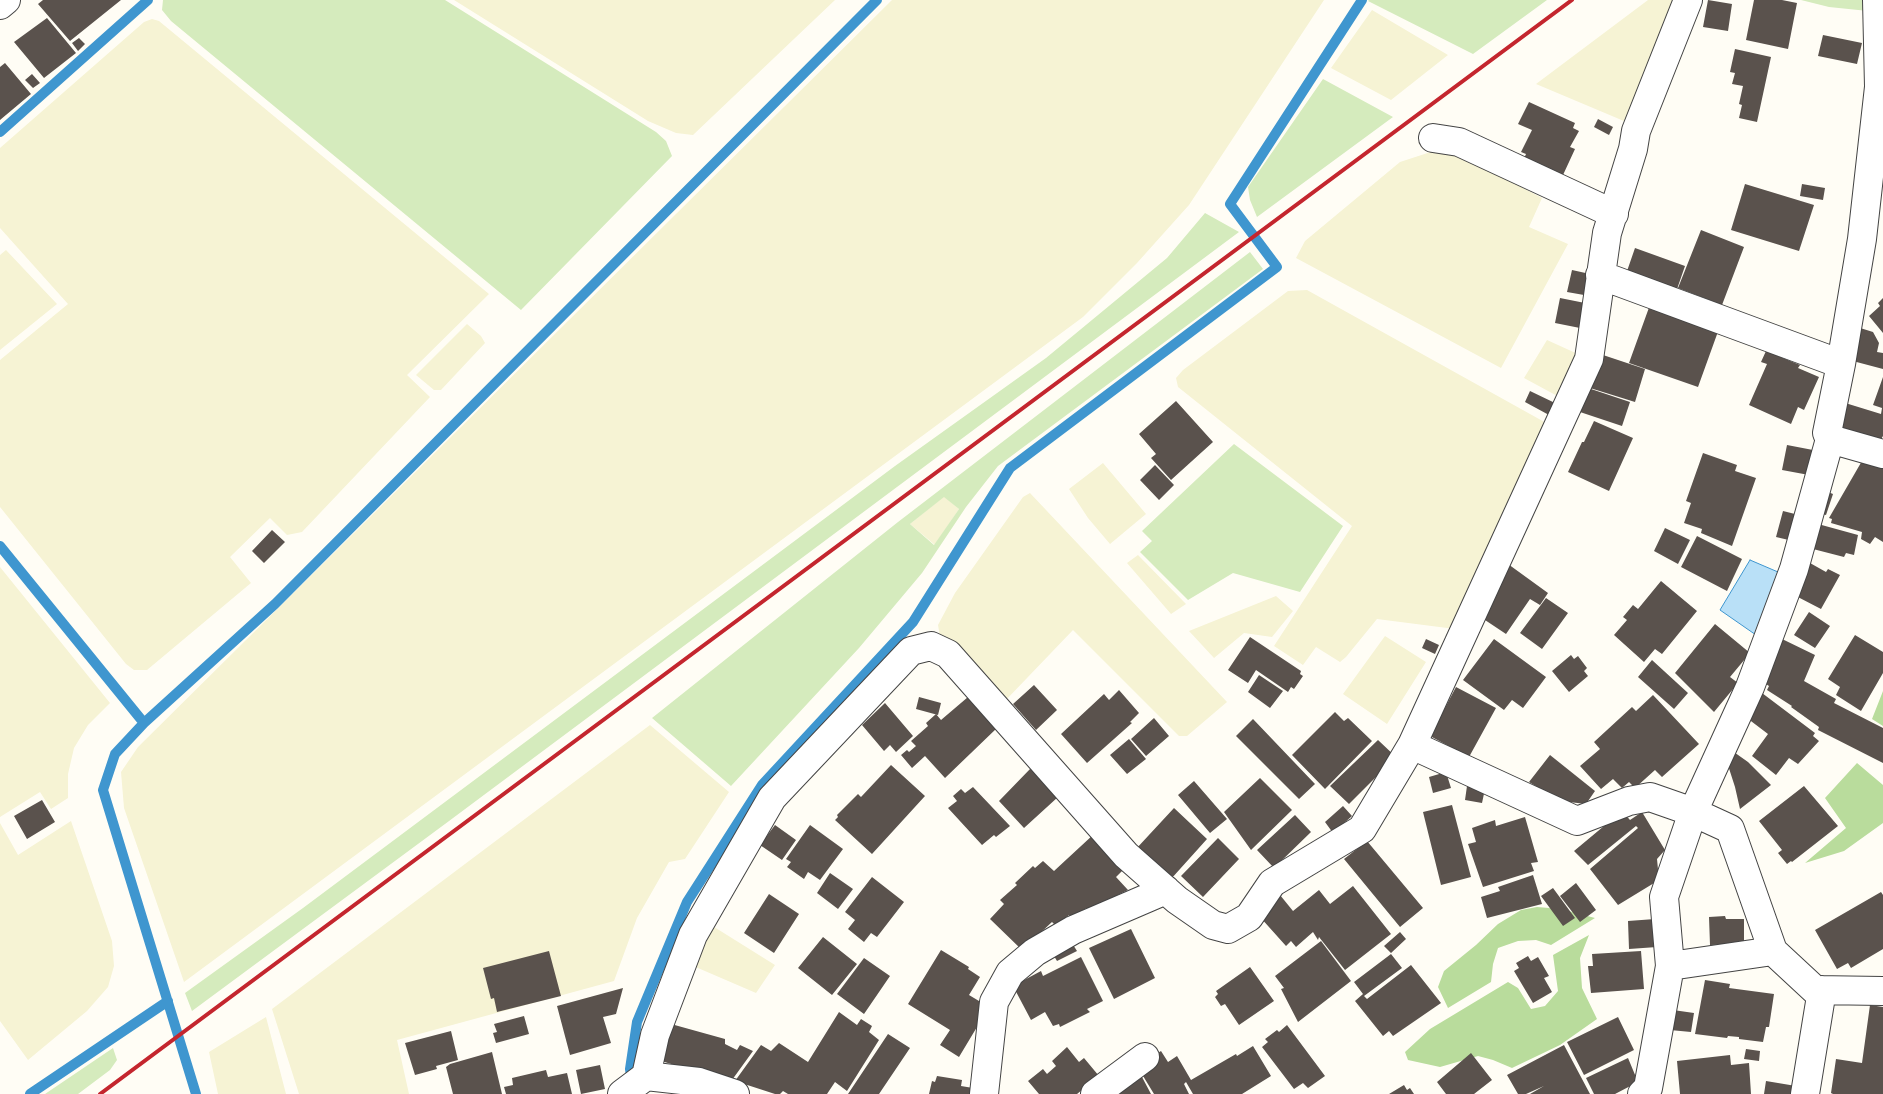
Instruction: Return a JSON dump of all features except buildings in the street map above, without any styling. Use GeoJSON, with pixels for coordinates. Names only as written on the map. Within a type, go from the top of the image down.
{"type":"FeatureCollection","features":[{"type":"Feature","properties":{"kind":"street"},"geometry":{"type":"LineString","coordinates":[[0,5],[6,0]]}},
{"type":"Feature","properties":{"kind":"street"},"geometry":{"type":"LineString","coordinates":[[735,1094],[699,1082],[633,1086],[655,1035],[693,935],[772,798],[911,651],[931,646],[948,654],[1126,855],[1166,890],[1213,925],[1228,929],[1249,917],[1272,883],[1362,829],[1412,745],[1589,359],[1607,233],[1634,149],[1636,131],[1688,0]]}},
{"type":"Feature","properties":{"kind":"street"},"geometry":{"type":"LineString","coordinates":[[1642,1094],[1648,1088],[1670,966],[1664,897],[1693,812],[1750,687],[1794,569],[1830,439],[1827,433],[1841,364],[1872,240],[1879,87],[1877,0]]}},
{"type":"Feature","properties":{"kind":"street"},"geometry":{"type":"LineString","coordinates":[[1433,138],[1459,142],[1614,214]]}},
{"type":"Feature","properties":{"kind":"street"},"geometry":{"type":"LineString","coordinates":[[1600,275],[1841,364]]}},
{"type":"Feature","properties":{"kind":"street"},"geometry":{"type":"LineString","coordinates":[[1830,439],[1883,454]]}},
{"type":"Feature","properties":{"kind":"street"},"geometry":{"type":"LineString","coordinates":[[1412,745],[1577,821],[1629,801],[1650,797],[1693,812],[1730,828],[1773,951],[1815,990],[1883,990]]}},
{"type":"Feature","properties":{"kind":"street"},"geometry":{"type":"LineString","coordinates":[[984,1094],[994,1002],[1010,973],[1034,952],[1073,930],[1166,890]]}},
{"type":"Feature","properties":{"kind":"street"},"geometry":{"type":"LineString","coordinates":[[1670,966],[1773,951]]}},
{"type":"Feature","properties":{"kind":"street"},"geometry":{"type":"LineString","coordinates":[[1805,1094],[1822,990]]}},
{"type":"Feature","properties":{"kind":"street"},"geometry":{"type":"LineString","coordinates":[[1095,1094],[1145,1057]]}},
{"type":"Feature","properties":{"kind":"shaded area"},"geometry":{"type":"Polygon","coordinates":[[[454,0],[835,0],[693,135],[676,133],[648,121],[454,0]]]}},
{"type":"Feature","properties":{"kind":"shaded area"},"geometry":{"type":"Polygon","coordinates":[[[892,0],[1324,0],[1189,205],[1137,263],[1083,317],[184,982],[124,808],[121,772],[138,747],[892,0]]]}},
{"type":"Feature","properties":{"kind":"shaded area"},"geometry":{"type":"Polygon","coordinates":[[[1648,0],[1677,0],[1631,124],[1536,84],[1648,0]]]}},
{"type":"Feature","properties":{"kind":"shaded area"},"geometry":{"type":"Polygon","coordinates":[[[1372,10],[1448,55],[1391,100],[1331,68],[1372,10]]]}},
{"type":"Feature","properties":{"kind":"shaded area"},"geometry":{"type":"Polygon","coordinates":[[[152,19],[159,21],[489,294],[407,375],[430,397],[302,532],[287,535],[270,518],[230,557],[251,583],[147,670],[134,670],[126,664],[0,507],[0,360],[68,304],[0,228],[0,148],[144,22],[152,19]]]}},
{"type":"Feature","properties":{"kind":"shaded area"},"geometry":{"type":"Polygon","coordinates":[[[1446,147],[1542,198],[1529,227],[1568,244],[1501,368],[1296,258],[1305,241],[1400,162],[1446,147]]]}},
{"type":"Feature","properties":{"kind":"shaded area"},"geometry":{"type":"Polygon","coordinates":[[[6,250],[57,304],[0,350],[0,255],[6,250]]]}},
{"type":"Feature","properties":{"kind":"shaded area"},"geometry":{"type":"Polygon","coordinates":[[[1307,290],[1548,424],[1455,629],[1377,619],[1340,662],[1316,647],[1303,665],[1274,646],[1352,526],[1178,387],[1176,378],[1183,370],[1288,291],[1307,290]]]}},
{"type":"Feature","properties":{"kind":"shaded area"},"geometry":{"type":"Polygon","coordinates":[[[467,324],[481,336],[485,343],[441,390],[434,390],[416,375],[467,324]]]}},
{"type":"Feature","properties":{"kind":"shaded area"},"geometry":{"type":"Polygon","coordinates":[[[1547,340],[1580,355],[1561,398],[1524,378],[1547,340]]]}},
{"type":"Feature","properties":{"kind":"shaded area"},"geometry":{"type":"Polygon","coordinates":[[[1103,463],[1146,514],[1110,544],[1088,518],[1069,489],[1103,463]]]}},
{"type":"Feature","properties":{"kind":"shaded area"},"geometry":{"type":"Polygon","coordinates":[[[1030,493],[1227,702],[1187,736],[1179,736],[1073,630],[1004,702],[940,637],[938,625],[955,593],[1023,497],[1030,493]]]}},
{"type":"Feature","properties":{"kind":"shaded area"},"geometry":{"type":"Polygon","coordinates":[[[944,496],[959,509],[935,545],[910,524],[944,496]]]}},
{"type":"Feature","properties":{"kind":"shaded area"},"geometry":{"type":"Polygon","coordinates":[[[1138,555],[1186,604],[1171,614],[1127,563],[1138,555]]]}},
{"type":"Feature","properties":{"kind":"shaded area"},"geometry":{"type":"Polygon","coordinates":[[[0,567],[110,703],[88,725],[74,748],[68,774],[68,798],[51,809],[40,792],[0,817],[0,567]]]}},
{"type":"Feature","properties":{"kind":"shaded area"},"geometry":{"type":"Polygon","coordinates":[[[1276,596],[1293,611],[1272,637],[1244,633],[1214,658],[1189,631],[1276,596]]]}},
{"type":"Feature","properties":{"kind":"shaded area"},"geometry":{"type":"Polygon","coordinates":[[[1385,636],[1426,662],[1387,724],[1343,694],[1385,636]]]}},
{"type":"Feature","properties":{"kind":"shaded area"},"geometry":{"type":"Polygon","coordinates":[[[650,725],[729,792],[685,859],[669,862],[637,918],[614,981],[397,1040],[409,1094],[299,1094],[272,1009],[650,725]]]}},
{"type":"Feature","properties":{"kind":"shaded area"},"geometry":{"type":"Polygon","coordinates":[[[71,821],[112,941],[114,966],[108,987],[87,1011],[28,1060],[0,1021],[0,823],[18,855],[71,821]]]}},
{"type":"Feature","properties":{"kind":"shaded area"},"geometry":{"type":"Polygon","coordinates":[[[711,925],[775,965],[756,993],[691,965],[711,925]]]}},
{"type":"Feature","properties":{"kind":"shaded area"},"geometry":{"type":"Polygon","coordinates":[[[266,1017],[286,1094],[218,1094],[209,1052],[266,1017]]]}},
{"type":"Feature","properties":{"kind":"green space"},"geometry":{"type":"Polygon","coordinates":[[[163,0],[445,0],[656,132],[666,141],[672,156],[521,310],[171,21],[162,10],[163,0]]]}},
{"type":"Feature","properties":{"kind":"green space"},"geometry":{"type":"Polygon","coordinates":[[[1369,0],[1547,0],[1473,54],[1369,0]]]}},
{"type":"Feature","properties":{"kind":"green space"},"geometry":{"type":"Polygon","coordinates":[[[1801,0],[1868,0],[1868,11],[1829,7],[1801,0]]]}},
{"type":"Feature","properties":{"kind":"green space"},"geometry":{"type":"Polygon","coordinates":[[[1323,79],[1393,117],[1257,217],[1250,200],[1248,187],[1323,79]]]}},
{"type":"Feature","properties":{"kind":"green space"},"geometry":{"type":"Polygon","coordinates":[[[1205,213],[1239,232],[192,1011],[185,993],[303,908],[895,466],[1046,358],[1167,258],[1205,213]]]}},
{"type":"Feature","properties":{"kind":"green space"},"geometry":{"type":"Polygon","coordinates":[[[1250,252],[1263,269],[998,466],[966,507],[922,573],[859,648],[731,786],[652,718],[898,522],[1250,252]],[[944,497],[910,524],[934,545],[959,509],[944,497]]]}},
{"type":"Feature","properties":{"kind":"green space"},"geometry":{"type":"Polygon","coordinates":[[[1234,444],[1343,526],[1300,592],[1233,573],[1188,600],[1140,552],[1152,541],[1142,531],[1234,444]]]}},
{"type":"Feature","properties":{"kind":"green space"},"geometry":{"type":"Polygon","coordinates":[[[1883,691],[1883,726],[1872,719],[1883,691]]]}},
{"type":"Feature","properties":{"kind":"green space"},"geometry":{"type":"Polygon","coordinates":[[[1857,763],[1883,785],[1883,823],[1844,851],[1805,863],[1846,828],[1825,798],[1857,763]]]}},
{"type":"Feature","properties":{"kind":"green space"},"geometry":{"type":"Polygon","coordinates":[[[1537,907],[1561,909],[1595,918],[1551,945],[1536,940],[1518,941],[1498,948],[1493,964],[1491,982],[1448,1008],[1438,987],[1444,971],[1498,924],[1521,910],[1537,907]]]}},
{"type":"Feature","properties":{"kind":"green space"},"geometry":{"type":"Polygon","coordinates":[[[1589,935],[1580,958],[1582,988],[1597,1019],[1560,1045],[1512,1068],[1478,1056],[1440,1067],[1408,1060],[1405,1052],[1430,1029],[1508,982],[1518,988],[1531,1009],[1545,1006],[1558,991],[1553,955],[1589,935]]]}},
{"type":"Feature","properties":{"kind":"green space"},"geometry":{"type":"Polygon","coordinates":[[[113,1048],[117,1060],[110,1070],[78,1094],[45,1094],[113,1048]]]}},
{"type":"Feature","properties":{"kind":"water"},"geometry":{"type":"Polygon","coordinates":[[[1750,560],[1778,572],[1756,635],[1720,610],[1750,560]]]}},
{"type":"Feature","properties":{"kind":"waterway"},"geometry":{"type":"LineString","coordinates":[[0,132],[148,0]]}},
{"type":"Feature","properties":{"kind":"waterway"},"geometry":{"type":"LineString","coordinates":[[196,1094],[103,790],[115,754],[144,723],[275,604],[877,0]]}},
{"type":"Feature","properties":{"kind":"waterway"},"geometry":{"type":"LineString","coordinates":[[632,1083],[630,1069],[637,1022],[687,902],[762,785],[913,622],[1010,468],[1277,267],[1230,204],[1362,0]]}},
{"type":"Feature","properties":{"kind":"waterway"},"geometry":{"type":"LineString","coordinates":[[0,546],[144,723]]}},
{"type":"Feature","properties":{"kind":"waterway"},"geometry":{"type":"LineString","coordinates":[[30,1094],[168,1001]]}},
{"type":"Feature","properties":{"kind":"railway"},"geometry":{"type":"LineString","coordinates":[[100,1094],[1572,0]]}}]}
